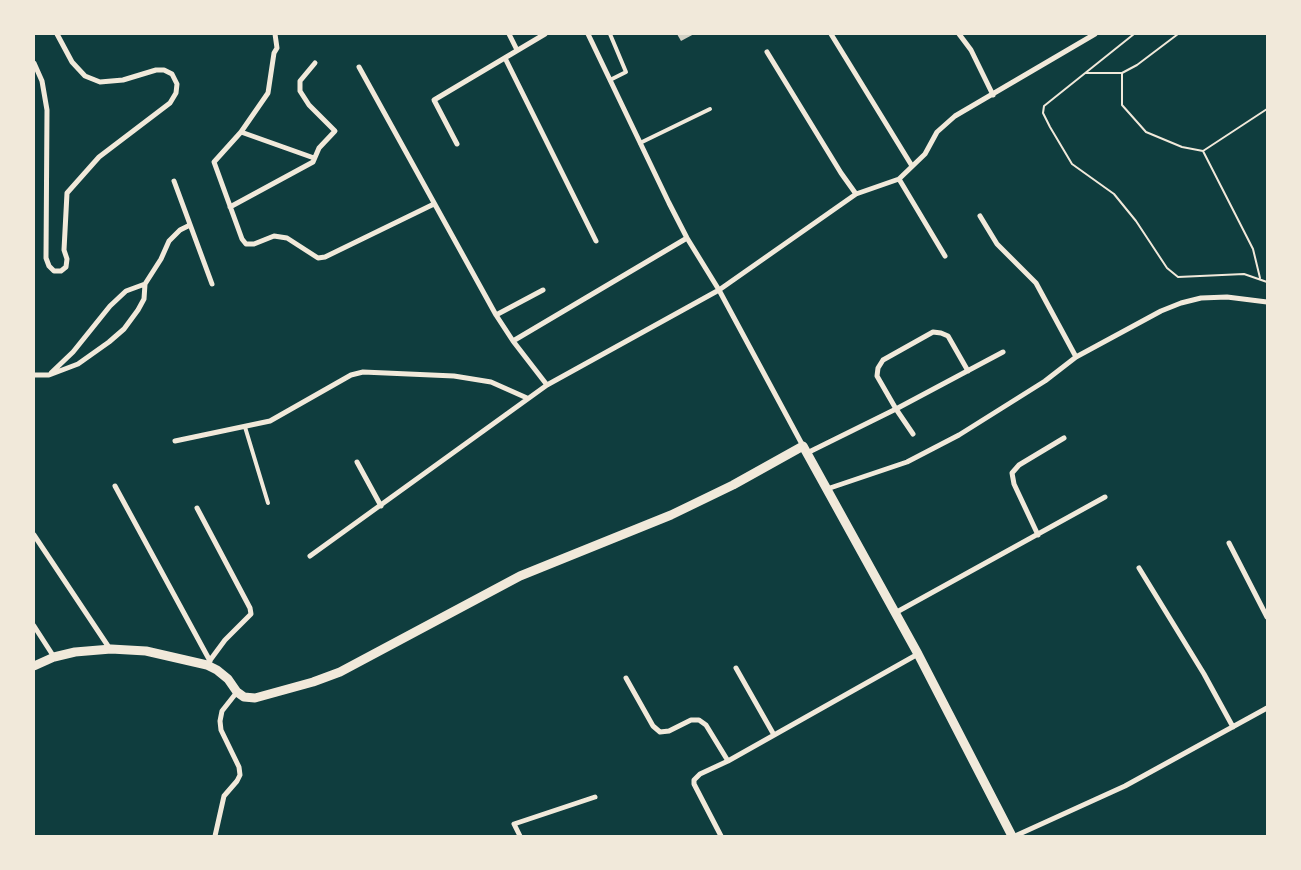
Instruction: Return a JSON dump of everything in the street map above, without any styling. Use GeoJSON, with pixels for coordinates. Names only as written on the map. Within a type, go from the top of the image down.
{"type":"FeatureCollection","features":[{"type":"Feature","properties":{"kind":"street"},"geometry":{"type":"LineString","coordinates":[[34,63],[42,81],[47,110],[46,258],[49,266],[54,271],[61,271],[66,267],[67,259],[64,250],[67,193],[99,157],[170,103],[176,93],[177,84],[172,74],[164,70],[156,70],[122,80],[100,82],[85,76],[72,62],[57,34]]}},
{"type":"Feature","properties":{"kind":"street"},"geometry":{"type":"LineString","coordinates":[[275,34],[276,48],[268,93],[241,132],[214,162],[242,239],[246,244],[254,244],[274,236],[287,238],[318,258],[325,257],[434,204]]}},
{"type":"Feature","properties":{"kind":"street"},"geometry":{"type":"LineString","coordinates":[[509,34],[517,50]]}},
{"type":"Feature","properties":{"kind":"street"},"geometry":{"type":"LineString","coordinates":[[457,144],[434,100],[545,34]]}},
{"type":"Feature","properties":{"kind":"street"},"geometry":{"type":"LineString","coordinates":[[588,34],[687,238],[718,290],[918,654],[1014,836],[1125,786],[1267,708]]}},
{"type":"Feature","properties":{"kind":"street"},"geometry":{"type":"LineString","coordinates":[[831,34],[912,166]]}},
{"type":"Feature","properties":{"kind":"street"},"geometry":{"type":"LineString","coordinates":[[960,34],[979,65],[993,95]]}},
{"type":"Feature","properties":{"kind":"street"},"geometry":{"type":"LineString","coordinates":[[310,556],[546,385],[718,290],[856,194],[899,179],[925,154],[937,132],[955,116],[1095,34]]}},
{"type":"Feature","properties":{"kind":"street"},"geometry":{"type":"LineString","coordinates":[[767,52],[856,194]]}},
{"type":"Feature","properties":{"kind":"street"},"geometry":{"type":"LineString","coordinates":[[505,58],[596,241]]}},
{"type":"Feature","properties":{"kind":"street"},"geometry":{"type":"LineString","coordinates":[[230,207],[313,162],[319,148],[335,131],[309,105],[300,91],[300,81],[315,62]]}},
{"type":"Feature","properties":{"kind":"street"},"geometry":{"type":"LineString","coordinates":[[359,68],[496,315],[546,385]]}},
{"type":"Feature","properties":{"kind":"street"},"geometry":{"type":"LineString","coordinates":[[241,132],[314,158]]}},
{"type":"Feature","properties":{"kind":"street"},"geometry":{"type":"LineString","coordinates":[[899,179],[945,256]]}},
{"type":"Feature","properties":{"kind":"street"},"geometry":{"type":"LineString","coordinates":[[174,181],[212,284]]}},
{"type":"Feature","properties":{"kind":"street"},"geometry":{"type":"LineString","coordinates":[[980,216],[997,244],[1036,283],[1076,357]]}},
{"type":"Feature","properties":{"kind":"street"},"geometry":{"type":"LineString","coordinates":[[34,375],[49,375],[78,364],[124,329],[138,310],[144,298],[145,284],[161,259],[169,241],[180,230],[190,225]]}},
{"type":"Feature","properties":{"kind":"street"},"geometry":{"type":"LineString","coordinates":[[513,341],[687,238]]}},
{"type":"Feature","properties":{"kind":"street"},"geometry":{"type":"LineString","coordinates":[[49,375],[72,352],[110,306],[126,291],[145,284]]}},
{"type":"Feature","properties":{"kind":"street"},"geometry":{"type":"LineString","coordinates":[[496,315],[543,290]]}},
{"type":"Feature","properties":{"kind":"street"},"geometry":{"type":"LineString","coordinates":[[827,489],[906,462],[959,435],[1045,381],[1076,357],[1181,303],[1201,298],[1227,297],[1267,302]]}},
{"type":"Feature","properties":{"kind":"street"},"geometry":{"type":"LineString","coordinates":[[913,434],[877,376],[878,368],[883,360],[933,332],[942,333],[948,336],[968,372]]}},
{"type":"Feature","properties":{"kind":"street"},"geometry":{"type":"LineString","coordinates":[[115,486],[208,663],[228,679],[237,692],[244,697],[255,698],[313,682],[340,672],[520,576],[671,515],[805,450],[896,409],[1003,352]]}},
{"type":"Feature","properties":{"kind":"street"},"geometry":{"type":"LineString","coordinates":[[175,441],[270,421],[351,375],[363,372],[454,376],[482,380],[527,398]]}},
{"type":"Feature","properties":{"kind":"street"},"geometry":{"type":"LineString","coordinates":[[1038,535],[1014,484],[1012,473],[1019,464],[1064,438]]}},
{"type":"Feature","properties":{"kind":"street"},"geometry":{"type":"LineString","coordinates":[[356,462],[381,506]]}},
{"type":"Feature","properties":{"kind":"street"},"geometry":{"type":"LineString","coordinates":[[895,613],[1106,497]]}},
{"type":"Feature","properties":{"kind":"street"},"geometry":{"type":"LineString","coordinates":[[197,508],[250,608],[251,614],[225,640],[208,663]]}},
{"type":"Feature","properties":{"kind":"street"},"geometry":{"type":"LineString","coordinates":[[34,535],[111,649]]}},
{"type":"Feature","properties":{"kind":"street"},"geometry":{"type":"LineString","coordinates":[[1229,543],[1267,618]]}},
{"type":"Feature","properties":{"kind":"street"},"geometry":{"type":"LineString","coordinates":[[1139,568],[1204,674],[1233,727]]}},
{"type":"Feature","properties":{"kind":"street"},"geometry":{"type":"LineString","coordinates":[[34,626],[54,657]]}},
{"type":"Feature","properties":{"kind":"street"},"geometry":{"type":"LineString","coordinates":[[34,666],[54,657],[74,652],[111,649],[146,652],[208,663]]}},
{"type":"Feature","properties":{"kind":"street"},"geometry":{"type":"LineString","coordinates":[[722,836],[694,784],[694,780],[700,774],[728,761],[918,654]]}},
{"type":"Feature","properties":{"kind":"street"},"geometry":{"type":"LineString","coordinates":[[736,668],[774,735]]}},
{"type":"Feature","properties":{"kind":"street"},"geometry":{"type":"LineString","coordinates":[[626,678],[653,726],[660,732],[669,732],[691,720],[699,720],[706,725],[728,761]]}},
{"type":"Feature","properties":{"kind":"street"},"geometry":{"type":"LineString","coordinates":[[215,836],[224,796],[238,781],[240,775],[239,766],[221,730],[220,721],[222,711],[237,692]]}},
{"type":"Feature","properties":{"kind":"street"},"geometry":{"type":"LineString","coordinates":[[520,836],[514,824],[595,797]]}},
{"type":"Feature","properties":{"kind":"lane"},"geometry":{"type":"LineString","coordinates":[[610,34],[626,72],[610,80]]}},
{"type":"Feature","properties":{"kind":"lane"},"geometry":{"type":"LineString","coordinates":[[640,143],[710,109]]}},
{"type":"Feature","properties":{"kind":"lane"},"geometry":{"type":"LineString","coordinates":[[245,427],[268,502]]}},
{"type":"Feature","properties":{"kind":"path"},"geometry":{"type":"LineString","coordinates":[[1134,34],[1044,106],[1042,113],[1072,164],[1114,194],[1136,221],[1167,268],[1178,277],[1244,274],[1267,282]]}},
{"type":"Feature","properties":{"kind":"path"},"geometry":{"type":"LineString","coordinates":[[1084,73],[1122,73],[1137,65],[1178,34]]}},
{"type":"Feature","properties":{"kind":"path"},"geometry":{"type":"LineString","coordinates":[[1122,73],[1122,106],[1146,132],[1182,147],[1203,151],[1267,110]]}},
{"type":"Feature","properties":{"kind":"path"},"geometry":{"type":"LineString","coordinates":[[1203,151],[1253,249],[1260,280]]}},
{"type":"Feature","properties":{"kind":"building"},"geometry":{"type":"Polygon","coordinates":[[[677,34],[694,34],[681,41],[677,34]]]}}]}
